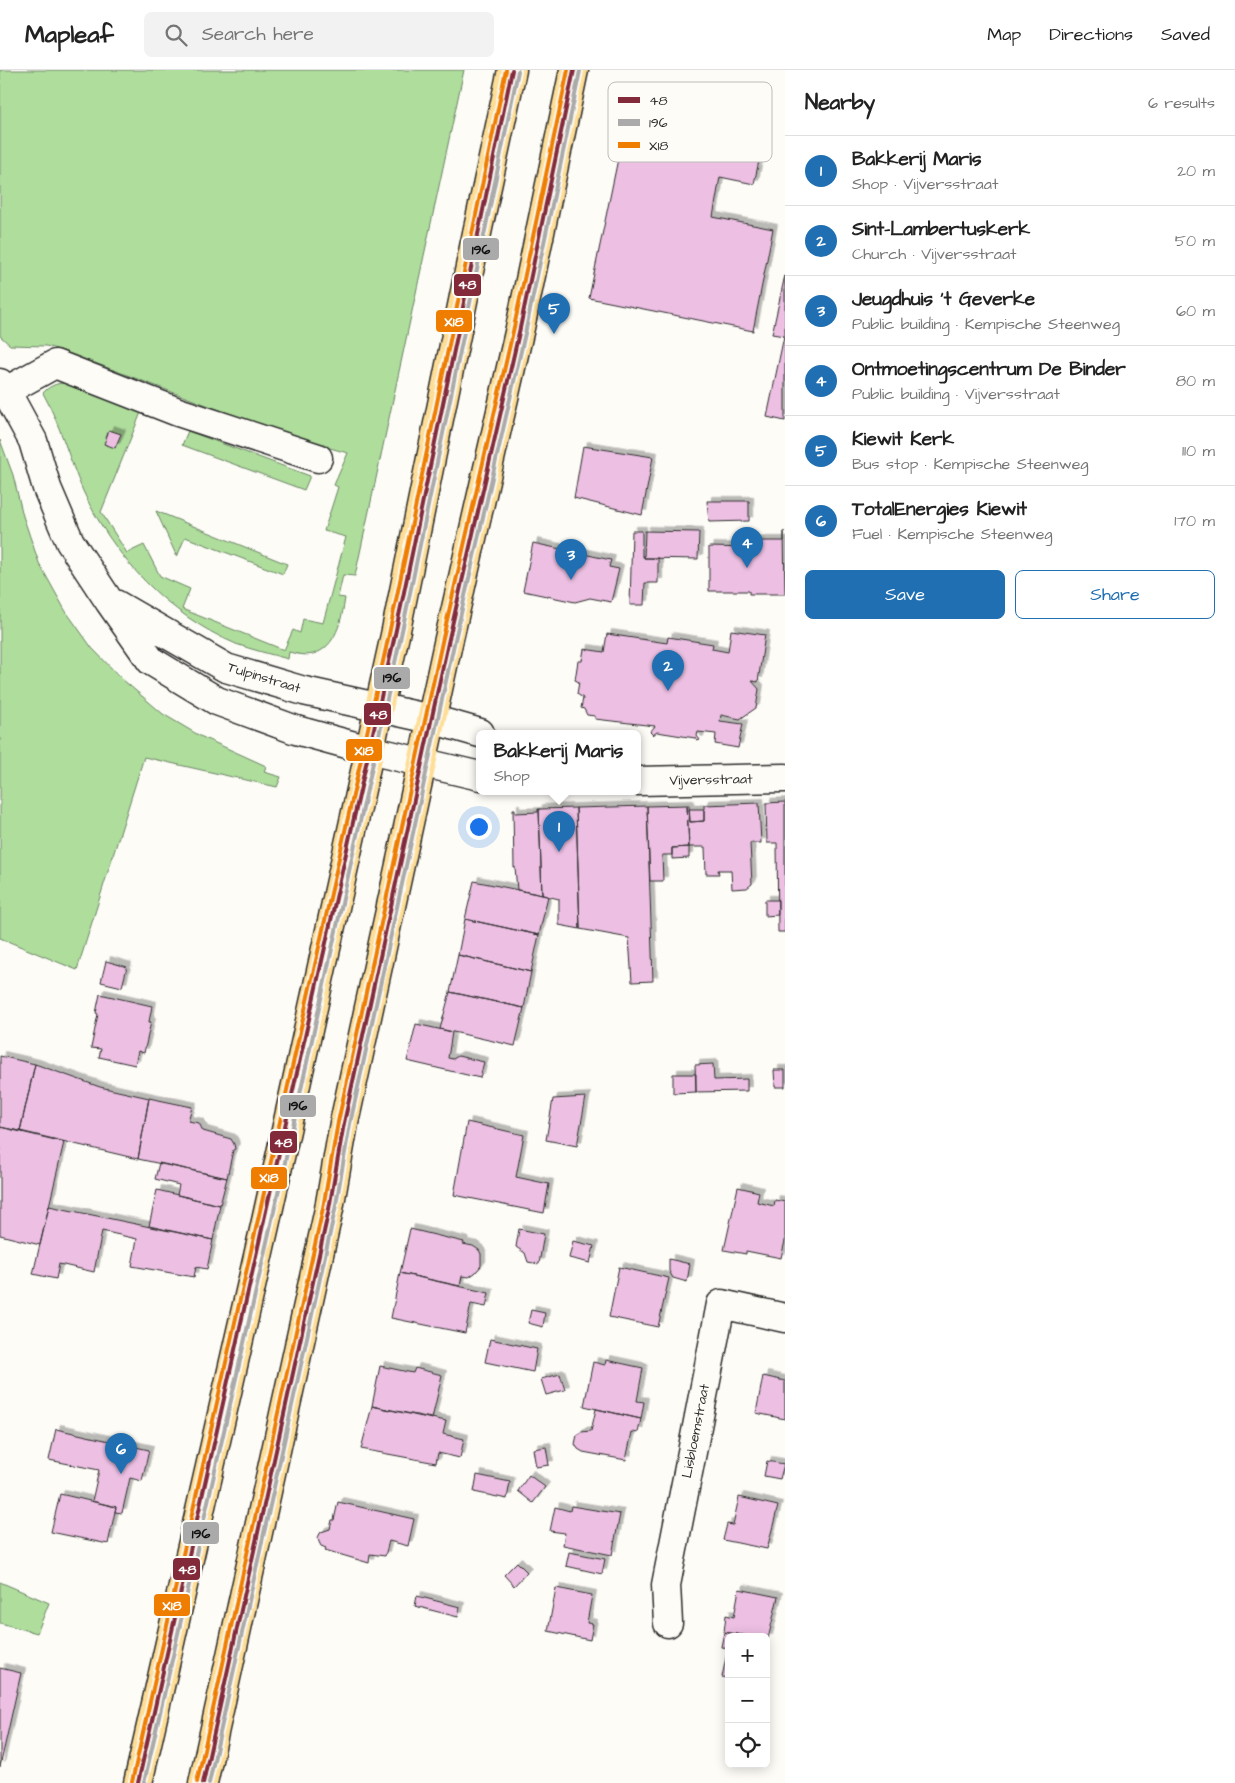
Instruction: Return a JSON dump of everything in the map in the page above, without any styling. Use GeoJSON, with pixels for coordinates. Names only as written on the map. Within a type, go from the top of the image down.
{"type":"FeatureCollection","features":[{"type":"Feature","properties":{"kind":"main road"},"geometry":{"type":"LineString","coordinates":[[138,1783],[264,1231],[400,611],[512,70]]}},
{"type":"Feature","properties":{"kind":"main road"},"geometry":{"type":"LineString","coordinates":[[202,1783],[330,1209],[344,1123],[520,328],[574,70]]}},
{"type":"Feature","properties":{"kind":"street"},"geometry":{"type":"LineString","coordinates":[[3,387],[55,364],[178,412],[318,458]]}},
{"type":"Feature","properties":{"kind":"street","name":"Tulpinstraat"},"geometry":{"type":"LineString","coordinates":[[3,387],[32,441],[47,488],[70,542],[109,602],[151,661],[217,701],[296,730],[369,750]]}},
{"type":"Feature","properties":{"kind":"street","name":"Tulpinstraat"},"geometry":{"type":"LineString","coordinates":[[109,602],[226,668],[289,687],[432,719]]}},
{"type":"Feature","properties":{"kind":"street"},"geometry":{"type":"LineString","coordinates":[[432,719],[476,732]]}},
{"type":"Feature","properties":{"kind":"street"},"geometry":{"type":"LineString","coordinates":[[369,750],[476,775]]}},
{"type":"Feature","properties":{"kind":"street","name":"Vijversstraat"},"geometry":{"type":"LineString","coordinates":[[641,782],[785,778]]}},
{"type":"Feature","properties":{"kind":"street","name":"Lisbloemstraat"},"geometry":{"type":"LineString","coordinates":[[668,1623],[666,1585],[721,1304],[785,1318]]}},
{"type":"Feature","properties":{"kind":"green space"},"geometry":{"type":"Polygon","coordinates":[[[0,70],[464,70],[355,576],[343,575],[338,597],[345,598],[340,623],[337,632],[321,651],[307,655],[289,652],[288,659],[236,644],[211,632],[166,601],[146,582],[110,539],[96,516],[83,491],[43,393],[50,387],[58,384],[64,383],[81,386],[142,410],[101,512],[127,553],[144,545],[160,576],[190,589],[182,609],[284,650],[293,630],[300,633],[303,619],[323,623],[346,537],[324,531],[338,487],[334,485],[348,453],[297,439],[63,351],[46,346],[10,345],[0,336],[0,70]]]}},
{"type":"Feature","properties":{"kind":"green space"},"geometry":{"type":"Polygon","coordinates":[[[188,431],[310,476],[304,490],[182,445],[188,431]]]}},
{"type":"Feature","properties":{"kind":"green space"},"geometry":{"type":"Polygon","coordinates":[[[0,440],[13,475],[23,516],[39,563],[65,610],[92,648],[122,679],[163,714],[200,736],[266,766],[264,772],[281,777],[277,787],[144,757],[77,970],[0,938],[0,440]]]}},
{"type":"Feature","properties":{"kind":"green space"},"geometry":{"type":"Polygon","coordinates":[[[156,511],[287,564],[283,574],[185,537],[177,557],[156,511]]]}},
{"type":"Feature","properties":{"kind":"green space"},"geometry":{"type":"Polygon","coordinates":[[[0,1582],[49,1603],[37,1633],[0,1623],[0,1582]]]}},
{"type":"Feature","properties":{"kind":"building"},"geometry":{"type":"Polygon","coordinates":[[[617,162],[759,162],[754,184],[720,177],[713,217],[773,229],[753,331],[589,298],[617,162]]]}},
{"type":"Feature","properties":{"kind":"building"},"geometry":{"type":"Polygon","coordinates":[[[785,275],[785,421],[767,417],[784,336],[772,334],[785,275]]]}},
{"type":"Feature","properties":{"kind":"building"},"geometry":{"type":"Polygon","coordinates":[[[109,430],[121,434],[115,448],[104,444],[109,430]]]}},
{"type":"Feature","properties":{"kind":"building"},"geometry":{"type":"Polygon","coordinates":[[[583,446],[653,457],[642,515],[574,498],[583,446]]]}},
{"type":"Feature","properties":{"kind":"building"},"geometry":{"type":"Polygon","coordinates":[[[707,501],[749,501],[749,521],[709,522],[707,501]]]}},
{"type":"Feature","properties":{"kind":"building"},"geometry":{"type":"Polygon","coordinates":[[[632,531],[642,531],[642,556],[644,558],[658,558],[658,583],[645,583],[644,605],[630,605],[632,531]]]}},
{"type":"Feature","properties":{"kind":"building"},"geometry":{"type":"Polygon","coordinates":[[[645,531],[699,532],[698,559],[644,558],[645,531]]]}},
{"type":"Feature","properties":{"kind":"building"},"geometry":{"type":"Polygon","coordinates":[[[784,531],[785,594],[749,594],[749,591],[709,591],[709,547],[751,548],[751,541],[784,541],[784,531]]]}},
{"type":"Feature","properties":{"kind":"building"},"geometry":{"type":"Polygon","coordinates":[[[533,543],[611,560],[609,567],[619,569],[611,602],[590,598],[575,602],[523,591],[533,543]]]}},
{"type":"Feature","properties":{"kind":"building"},"geometry":{"type":"Polygon","coordinates":[[[731,630],[765,635],[758,682],[752,681],[759,689],[756,708],[740,719],[721,715],[720,721],[743,724],[738,748],[715,744],[716,734],[698,732],[697,736],[700,740],[697,741],[695,738],[657,732],[653,735],[650,732],[655,726],[595,719],[595,716],[587,715],[584,709],[581,708],[583,698],[577,694],[579,682],[575,680],[578,661],[582,661],[584,649],[604,652],[607,634],[667,643],[668,637],[713,644],[712,649],[728,652],[731,630]]]}},
{"type":"Feature","properties":{"kind":"building"},"geometry":{"type":"Polygon","coordinates":[[[785,802],[785,932],[778,932],[777,843],[767,843],[766,803],[785,802]]]}},
{"type":"Feature","properties":{"kind":"building"},"geometry":{"type":"Polygon","coordinates":[[[759,803],[761,843],[750,843],[752,884],[747,888],[732,889],[731,870],[718,870],[719,874],[706,874],[705,847],[689,847],[687,805],[689,805],[690,822],[704,821],[704,805],[759,803]]]}},
{"type":"Feature","properties":{"kind":"building"},"geometry":{"type":"Polygon","coordinates":[[[687,805],[689,847],[672,848],[672,855],[662,855],[663,881],[650,881],[647,806],[687,805]]]}},
{"type":"Feature","properties":{"kind":"building"},"geometry":{"type":"Polygon","coordinates":[[[647,806],[653,981],[632,982],[629,938],[580,929],[576,808],[647,806]]]}},
{"type":"Feature","properties":{"kind":"building"},"geometry":{"type":"Polygon","coordinates":[[[576,808],[580,929],[559,925],[559,899],[542,895],[539,809],[576,808]]]}},
{"type":"Feature","properties":{"kind":"building"},"geometry":{"type":"Polygon","coordinates":[[[513,809],[515,809],[515,813],[538,812],[539,809],[542,895],[517,890],[514,868],[513,809]]]}},
{"type":"Feature","properties":{"kind":"building"},"geometry":{"type":"Polygon","coordinates":[[[689,809],[704,809],[704,821],[690,822],[689,809]]]}},
{"type":"Feature","properties":{"kind":"building"},"geometry":{"type":"Polygon","coordinates":[[[689,847],[689,858],[672,859],[672,848],[689,847]]]}},
{"type":"Feature","properties":{"kind":"building"},"geometry":{"type":"Polygon","coordinates":[[[474,881],[548,896],[539,935],[465,919],[474,881]]]}},
{"type":"Feature","properties":{"kind":"building"},"geometry":{"type":"Polygon","coordinates":[[[765,900],[778,900],[778,915],[765,916],[765,900]]]}},
{"type":"Feature","properties":{"kind":"building"},"geometry":{"type":"Polygon","coordinates":[[[465,919],[539,935],[531,972],[458,955],[465,919]]]}},
{"type":"Feature","properties":{"kind":"building"},"geometry":{"type":"Polygon","coordinates":[[[458,955],[531,972],[524,1008],[450,992],[458,955]]]}},
{"type":"Feature","properties":{"kind":"building"},"geometry":{"type":"Polygon","coordinates":[[[106,961],[127,967],[122,987],[101,982],[106,961]]]}},
{"type":"Feature","properties":{"kind":"building"},"geometry":{"type":"Polygon","coordinates":[[[450,992],[524,1008],[515,1046],[440,1029],[450,992]]]}},
{"type":"Feature","properties":{"kind":"building"},"geometry":{"type":"Polygon","coordinates":[[[100,994],[152,1006],[149,1022],[151,1022],[144,1053],[138,1051],[135,1065],[99,1057],[101,1049],[91,1048],[100,994]]]}},
{"type":"Feature","properties":{"kind":"building"},"geometry":{"type":"Polygon","coordinates":[[[416,1024],[452,1032],[448,1058],[453,1059],[458,1056],[484,1062],[480,1078],[407,1061],[416,1024]]]}},
{"type":"Feature","properties":{"kind":"building"},"geometry":{"type":"Polygon","coordinates":[[[0,1056],[35,1064],[20,1131],[0,1127],[0,1056]]]}},
{"type":"Feature","properties":{"kind":"building"},"geometry":{"type":"Polygon","coordinates":[[[35,1064],[100,1087],[149,1098],[138,1159],[20,1131],[35,1064]]]}},
{"type":"Feature","properties":{"kind":"building"},"geometry":{"type":"Polygon","coordinates":[[[713,1064],[714,1080],[747,1079],[747,1091],[696,1092],[695,1065],[713,1064]]]}},
{"type":"Feature","properties":{"kind":"building"},"geometry":{"type":"Polygon","coordinates":[[[774,1070],[785,1070],[785,1087],[775,1087],[774,1070]]]}},
{"type":"Feature","properties":{"kind":"building"},"geometry":{"type":"Polygon","coordinates":[[[673,1074],[696,1074],[696,1092],[673,1093],[673,1074]]]}},
{"type":"Feature","properties":{"kind":"building"},"geometry":{"type":"Polygon","coordinates":[[[586,1097],[577,1146],[546,1140],[553,1099],[586,1097]]]}},
{"type":"Feature","properties":{"kind":"building"},"geometry":{"type":"Polygon","coordinates":[[[149,1098],[192,1107],[188,1121],[199,1123],[203,1131],[231,1139],[235,1149],[233,1150],[227,1178],[138,1159],[149,1098]]]}},
{"type":"Feature","properties":{"kind":"building"},"geometry":{"type":"Polygon","coordinates":[[[467,1122],[524,1135],[516,1177],[549,1184],[544,1213],[454,1195],[467,1122]]]}},
{"type":"Feature","properties":{"kind":"building"},"geometry":{"type":"Polygon","coordinates":[[[0,1127],[64,1142],[40,1245],[0,1235],[0,1127]]]}},
{"type":"Feature","properties":{"kind":"building"},"geometry":{"type":"Polygon","coordinates":[[[159,1163],[227,1178],[220,1205],[177,1195],[179,1185],[155,1179],[159,1163]]]}},
{"type":"Feature","properties":{"kind":"building"},"geometry":{"type":"Polygon","coordinates":[[[738,1187],[759,1192],[757,1202],[774,1206],[775,1200],[785,1202],[785,1241],[781,1258],[746,1251],[746,1254],[724,1250],[738,1187]]]}},
{"type":"Feature","properties":{"kind":"building"},"geometry":{"type":"Polygon","coordinates":[[[157,1190],[220,1205],[213,1240],[149,1226],[157,1190]]]}},
{"type":"Feature","properties":{"kind":"building"},"geometry":{"type":"Polygon","coordinates":[[[49,1206],[213,1240],[207,1269],[196,1267],[194,1277],[132,1266],[137,1239],[102,1231],[94,1272],[59,1264],[56,1279],[33,1274],[49,1206]]]}},
{"type":"Feature","properties":{"kind":"building"},"geometry":{"type":"Polygon","coordinates":[[[410,1229],[464,1242],[463,1244],[473,1246],[481,1254],[481,1266],[469,1277],[462,1276],[460,1286],[400,1273],[410,1229]]]}},
{"type":"Feature","properties":{"kind":"building"},"geometry":{"type":"Polygon","coordinates":[[[519,1229],[544,1234],[539,1264],[528,1262],[525,1253],[516,1247],[519,1229]]]}},
{"type":"Feature","properties":{"kind":"building"},"geometry":{"type":"Polygon","coordinates":[[[573,1241],[594,1246],[590,1263],[569,1258],[573,1241]]]}},
{"type":"Feature","properties":{"kind":"building"},"geometry":{"type":"Polygon","coordinates":[[[669,1259],[690,1264],[687,1282],[673,1278],[669,1271],[669,1259]]]}},
{"type":"Feature","properties":{"kind":"building"},"geometry":{"type":"Polygon","coordinates":[[[619,1267],[669,1278],[658,1327],[609,1317],[619,1267]]]}},
{"type":"Feature","properties":{"kind":"building"},"geometry":{"type":"Polygon","coordinates":[[[400,1273],[489,1293],[486,1307],[471,1304],[465,1333],[391,1318],[400,1273]]]}},
{"type":"Feature","properties":{"kind":"building"},"geometry":{"type":"Polygon","coordinates":[[[531,1310],[545,1313],[543,1327],[528,1323],[531,1310]]]}},
{"type":"Feature","properties":{"kind":"building"},"geometry":{"type":"Polygon","coordinates":[[[490,1339],[537,1349],[533,1372],[485,1362],[490,1339]]]}},
{"type":"Feature","properties":{"kind":"building"},"geometry":{"type":"Polygon","coordinates":[[[606,1360],[643,1368],[637,1401],[644,1402],[641,1419],[584,1406],[593,1362],[605,1365],[606,1360]]]}},
{"type":"Feature","properties":{"kind":"building"},"geometry":{"type":"Polygon","coordinates":[[[380,1366],[413,1373],[415,1368],[442,1375],[432,1419],[372,1406],[380,1366]]]}},
{"type":"Feature","properties":{"kind":"building"},"geometry":{"type":"Polygon","coordinates":[[[560,1374],[565,1390],[546,1395],[541,1379],[560,1374]]]}},
{"type":"Feature","properties":{"kind":"building"},"geometry":{"type":"Polygon","coordinates":[[[763,1376],[785,1381],[785,1419],[756,1413],[763,1376]]]}},
{"type":"Feature","properties":{"kind":"building"},"geometry":{"type":"Polygon","coordinates":[[[372,1406],[446,1421],[443,1434],[464,1439],[460,1458],[438,1453],[436,1463],[361,1449],[372,1406]]]}},
{"type":"Feature","properties":{"kind":"building"},"geometry":{"type":"Polygon","coordinates":[[[596,1409],[641,1419],[638,1433],[632,1432],[626,1460],[583,1452],[575,1444],[577,1435],[581,1432],[591,1431],[596,1409]]]}},
{"type":"Feature","properties":{"kind":"building"},"geometry":{"type":"Polygon","coordinates":[[[56,1429],[149,1450],[142,1481],[130,1478],[122,1513],[115,1512],[116,1507],[92,1501],[99,1470],[49,1460],[56,1429]]]}},
{"type":"Feature","properties":{"kind":"building"},"geometry":{"type":"Polygon","coordinates":[[[546,1447],[549,1465],[536,1467],[533,1449],[546,1447]]]}},
{"type":"Feature","properties":{"kind":"building"},"geometry":{"type":"Polygon","coordinates":[[[767,1461],[784,1464],[780,1479],[764,1476],[767,1461]]]}},
{"type":"Feature","properties":{"kind":"building"},"geometry":{"type":"Polygon","coordinates":[[[477,1475],[510,1482],[507,1499],[474,1492],[477,1475]]]}},
{"type":"Feature","properties":{"kind":"building"},"geometry":{"type":"Polygon","coordinates":[[[529,1475],[545,1487],[533,1503],[518,1491],[529,1475]]]}},
{"type":"Feature","properties":{"kind":"building"},"geometry":{"type":"Polygon","coordinates":[[[60,1494],[116,1507],[108,1544],[51,1532],[60,1494]]]}},
{"type":"Feature","properties":{"kind":"building"},"geometry":{"type":"Polygon","coordinates":[[[739,1497],[778,1506],[767,1549],[723,1540],[727,1524],[733,1525],[739,1497]]]}},
{"type":"Feature","properties":{"kind":"building"},"geometry":{"type":"Polygon","coordinates":[[[338,1502],[414,1519],[408,1546],[389,1541],[385,1556],[370,1554],[369,1563],[325,1550],[326,1548],[321,1546],[318,1537],[321,1532],[330,1529],[338,1502]]]}},
{"type":"Feature","properties":{"kind":"building"},"geometry":{"type":"Polygon","coordinates":[[[571,1506],[620,1514],[612,1555],[563,1545],[565,1533],[550,1531],[555,1507],[570,1511],[571,1506]]]}},
{"type":"Feature","properties":{"kind":"building"},"geometry":{"type":"Polygon","coordinates":[[[569,1552],[605,1559],[602,1574],[566,1566],[569,1552]]]}},
{"type":"Feature","properties":{"kind":"building"},"geometry":{"type":"Polygon","coordinates":[[[517,1562],[527,1572],[514,1586],[504,1575],[517,1562]]]}},
{"type":"Feature","properties":{"kind":"building"},"geometry":{"type":"Polygon","coordinates":[[[556,1588],[592,1595],[587,1623],[593,1624],[590,1640],[548,1631],[556,1588]]]}},
{"type":"Feature","properties":{"kind":"building"},"geometry":{"type":"Polygon","coordinates":[[[739,1589],[778,1597],[769,1633],[724,1632],[726,1615],[734,1617],[739,1589]]]}},
{"type":"Feature","properties":{"kind":"building"},"geometry":{"type":"Polygon","coordinates":[[[417,1596],[460,1607],[458,1617],[415,1606],[417,1596]]]}},
{"type":"Feature","properties":{"kind":"building"},"geometry":{"type":"Polygon","coordinates":[[[724,1632],[730,1633],[725,1633],[725,1648],[721,1647],[724,1632]]]}},
{"type":"Feature","properties":{"kind":"building"},"geometry":{"type":"Polygon","coordinates":[[[725,1662],[725,1677],[722,1677],[725,1662]]]}},
{"type":"Feature","properties":{"kind":"building"},"geometry":{"type":"Polygon","coordinates":[[[0,1668],[21,1673],[0,1767],[0,1668]]]}},
{"type":"Feature","properties":{"kind":"transit line","name":"X18"},"geometry":{"type":"LineString","coordinates":[[132,1782],[262,1210],[388,639],[506,70]]}},
{"type":"Feature","properties":{"kind":"transit line","name":"48"},"geometry":{"type":"LineString","coordinates":[[138,1783],[363,782],[512,70]]}},
{"type":"Feature","properties":{"kind":"transit line","name":"X18"},"geometry":{"type":"LineString","coordinates":[[197,1782],[323,1208],[338,1122],[442,642],[514,327],[568,70]]}},
{"type":"Feature","properties":{"kind":"transit line","name":"48"},"geometry":{"type":"LineString","coordinates":[[203,1783],[329,1209],[344,1123],[448,643],[520,328],[574,70]]}},
{"type":"Feature","properties":{"kind":"transit line","name":"196"},"geometry":{"type":"LineString","coordinates":[[144,1783],[369,783],[518,71]]}},
{"type":"Feature","properties":{"kind":"transit line","name":"196"},"geometry":{"type":"LineString","coordinates":[[209,1783],[335,1210],[350,1124],[454,644],[526,329],[580,71]]}},
{"type":"Feature","properties":{"kind":"place","name":"Kiewit Kerk"},"geometry":{"type":"Point","coordinates":[554,334]}},
{"type":"Feature","properties":{"kind":"place","name":"Ontmoetingscentrum De Binder"},"geometry":{"type":"Point","coordinates":[747,568]}},
{"type":"Feature","properties":{"kind":"place","name":"Jeugdhuis 't Geverke"},"geometry":{"type":"Point","coordinates":[571,580]}},
{"type":"Feature","properties":{"kind":"place","name":"Sint-Lambertuskerk"},"geometry":{"type":"Point","coordinates":[668,691]}},
{"type":"Feature","properties":{"kind":"place","name":"Bakkerij Maris"},"geometry":{"type":"Point","coordinates":[559,852]}},
{"type":"Feature","properties":{"kind":"place","name":"TotalEnergies Kiewit"},"geometry":{"type":"Point","coordinates":[121,1474]}}]}
